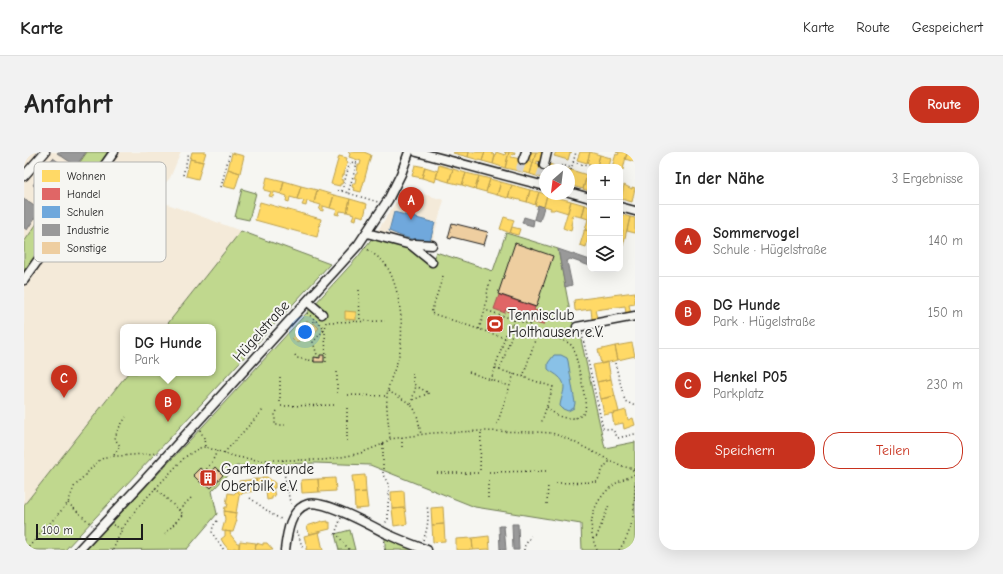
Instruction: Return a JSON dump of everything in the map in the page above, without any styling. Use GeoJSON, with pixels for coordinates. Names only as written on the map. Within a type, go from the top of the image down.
{"type":"FeatureCollection","features":[{"type":"Feature","properties":{"kind":"street"},"geometry":{"type":"LineString","coordinates":[[36,162],[45,152]]}},
{"type":"Feature","properties":{"kind":"street"},"geometry":{"type":"LineString","coordinates":[[107,162],[114,152]]}},
{"type":"Feature","properties":{"kind":"street","name":"Hügelstraße"},"geometry":{"type":"LineString","coordinates":[[79,550],[98,531],[359,243],[386,204],[395,187],[409,152]]}},
{"type":"Feature","properties":{"kind":"street"},"geometry":{"type":"LineString","coordinates":[[417,152],[518,175],[539,181]]}},
{"type":"Feature","properties":{"kind":"street"},"geometry":{"type":"LineString","coordinates":[[544,164],[547,152]]}},
{"type":"Feature","properties":{"kind":"street"},"geometry":{"type":"LineString","coordinates":[[24,176],[34,165]]}},
{"type":"Feature","properties":{"kind":"street"},"geometry":{"type":"LineString","coordinates":[[575,194],[587,197]]}},
{"type":"Feature","properties":{"kind":"street"},"geometry":{"type":"LineString","coordinates":[[623,208],[635,211]]}},
{"type":"Feature","properties":{"kind":"street"},"geometry":{"type":"LineString","coordinates":[[367,233],[411,246],[432,262]]}},
{"type":"Feature","properties":{"kind":"street"},"geometry":{"type":"LineString","coordinates":[[411,246],[415,244],[432,245]]}},
{"type":"Feature","properties":{"kind":"street"},"geometry":{"type":"LineString","coordinates":[[24,280],[37,262]]}},
{"type":"Feature","properties":{"kind":"street"},"geometry":{"type":"LineString","coordinates":[[307,301],[320,317]]}},
{"type":"Feature","properties":{"kind":"street"},"geometry":{"type":"LineString","coordinates":[[580,327],[635,316]]}},
{"type":"Feature","properties":{"kind":"street"},"geometry":{"type":"LineString","coordinates":[[285,550],[290,526],[298,510],[309,503],[319,503],[423,549]]}},
{"type":"Feature","properties":{"kind":"path"},"geometry":{"type":"LineString","coordinates":[[183,175],[189,152]]}},
{"type":"Feature","properties":{"kind":"path"},"geometry":{"type":"LineString","coordinates":[[221,187],[230,152]]}},
{"type":"Feature","properties":{"kind":"path"},"geometry":{"type":"LineString","coordinates":[[576,152],[573,162],[587,166]]}},
{"type":"Feature","properties":{"kind":"path"},"geometry":{"type":"LineString","coordinates":[[342,191],[350,162],[357,163],[348,193]]}},
{"type":"Feature","properties":{"kind":"path"},"geometry":{"type":"LineString","coordinates":[[338,190],[386,204]]}},
{"type":"Feature","properties":{"kind":"path"},"geometry":{"type":"LineString","coordinates":[[359,243],[384,264],[390,272],[398,299],[401,316],[400,350],[387,396],[390,439]]}},
{"type":"Feature","properties":{"kind":"path"},"geometry":{"type":"LineString","coordinates":[[444,276],[432,314],[505,338]]}},
{"type":"Feature","properties":{"kind":"path"},"geometry":{"type":"LineString","coordinates":[[479,329],[485,310],[490,281]]}},
{"type":"Feature","properties":{"kind":"path"},"geometry":{"type":"LineString","coordinates":[[360,290],[360,322]]}},
{"type":"Feature","properties":{"kind":"path"},"geometry":{"type":"LineString","coordinates":[[485,310],[531,325],[533,319]]}},
{"type":"Feature","properties":{"kind":"path"},"geometry":{"type":"LineString","coordinates":[[306,313],[323,327]]}},
{"type":"Feature","properties":{"kind":"path"},"geometry":{"type":"LineString","coordinates":[[496,318],[497,314]]}},
{"type":"Feature","properties":{"kind":"path"},"geometry":{"type":"LineString","coordinates":[[320,317],[323,323],[326,362]]}},
{"type":"Feature","properties":{"kind":"path"},"geometry":{"type":"LineString","coordinates":[[311,325],[315,320]]}},
{"type":"Feature","properties":{"kind":"path"},"geometry":{"type":"LineString","coordinates":[[491,380],[509,325],[512,326],[514,320]]}},
{"type":"Feature","properties":{"kind":"path"},"geometry":{"type":"LineString","coordinates":[[313,342],[324,331],[326,322],[385,322]]}},
{"type":"Feature","properties":{"kind":"path"},"geometry":{"type":"LineString","coordinates":[[512,326],[559,339],[569,343],[573,347],[586,409],[577,417],[569,418],[555,415],[547,408]]}},
{"type":"Feature","properties":{"kind":"path"},"geometry":{"type":"LineString","coordinates":[[500,370],[514,327]]}},
{"type":"Feature","properties":{"kind":"path"},"geometry":{"type":"LineString","coordinates":[[559,339],[580,327],[603,428],[613,430],[618,438],[635,434]]}},
{"type":"Feature","properties":{"kind":"path"},"geometry":{"type":"LineString","coordinates":[[523,377],[537,334]]}},
{"type":"Feature","properties":{"kind":"path"},"geometry":{"type":"LineString","coordinates":[[310,338],[313,342],[318,358]]}},
{"type":"Feature","properties":{"kind":"path"},"geometry":{"type":"LineString","coordinates":[[295,355],[297,358],[314,361]]}},
{"type":"Feature","properties":{"kind":"path"},"geometry":{"type":"LineString","coordinates":[[615,363],[625,401],[635,406]]}},
{"type":"Feature","properties":{"kind":"path"},"geometry":{"type":"LineString","coordinates":[[337,393],[338,367]]}},
{"type":"Feature","properties":{"kind":"path"},"geometry":{"type":"LineString","coordinates":[[495,368],[553,387],[541,424]]}},
{"type":"Feature","properties":{"kind":"path"},"geometry":{"type":"LineString","coordinates":[[413,370],[413,383],[429,393],[413,400]]}},
{"type":"Feature","properties":{"kind":"path"},"geometry":{"type":"LineString","coordinates":[[469,372],[510,386]]}},
{"type":"Feature","properties":{"kind":"path"},"geometry":{"type":"LineString","coordinates":[[497,424],[514,374]]}},
{"type":"Feature","properties":{"kind":"path"},"geometry":{"type":"LineString","coordinates":[[280,377],[280,402]]}},
{"type":"Feature","properties":{"kind":"path"},"geometry":{"type":"LineString","coordinates":[[411,404],[416,386]]}},
{"type":"Feature","properties":{"kind":"path"},"geometry":{"type":"LineString","coordinates":[[388,391],[411,404],[417,413],[421,435]]}},
{"type":"Feature","properties":{"kind":"path"},"geometry":{"type":"LineString","coordinates":[[348,395],[387,396]]}},
{"type":"Feature","properties":{"kind":"path"},"geometry":{"type":"LineString","coordinates":[[281,406],[336,405]]}},
{"type":"Feature","properties":{"kind":"path"},"geometry":{"type":"LineString","coordinates":[[347,408],[347,443]]}},
{"type":"Feature","properties":{"kind":"path"},"geometry":{"type":"LineString","coordinates":[[224,453],[264,409]]}},
{"type":"Feature","properties":{"kind":"path"},"geometry":{"type":"LineString","coordinates":[[277,411],[275,414],[275,425],[286,425]]}},
{"type":"Feature","properties":{"kind":"path"},"geometry":{"type":"LineString","coordinates":[[114,455],[120,446],[116,439],[117,431],[126,417]]}},
{"type":"Feature","properties":{"kind":"path"},"geometry":{"type":"LineString","coordinates":[[197,422],[204,438],[205,447]]}},
{"type":"Feature","properties":{"kind":"path"},"geometry":{"type":"LineString","coordinates":[[480,470],[481,431]]}},
{"type":"Feature","properties":{"kind":"path"},"geometry":{"type":"LineString","coordinates":[[112,550],[122,529],[150,491],[155,488],[193,450],[205,447],[243,458],[257,460],[310,461],[337,458],[361,452],[383,444],[390,439],[449,432],[529,432],[552,434],[583,446],[611,461],[634,470],[635,478]]}},
{"type":"Feature","properties":{"kind":"path"},"geometry":{"type":"LineString","coordinates":[[402,438],[402,447]]}},
{"type":"Feature","properties":{"kind":"path"},"geometry":{"type":"LineString","coordinates":[[380,530],[388,519],[389,501],[389,485],[383,475],[383,444]]}},
{"type":"Feature","properties":{"kind":"path"},"geometry":{"type":"LineString","coordinates":[[204,472],[212,462],[217,451]]}},
{"type":"Feature","properties":{"kind":"path"},"geometry":{"type":"LineString","coordinates":[[26,550],[68,504],[74,487],[97,462],[105,457],[114,455],[169,453]]}},
{"type":"Feature","properties":{"kind":"path"},"geometry":{"type":"LineString","coordinates":[[283,460],[283,468],[290,502],[298,510]]}},
{"type":"Feature","properties":{"kind":"path"},"geometry":{"type":"LineString","coordinates":[[556,483],[597,482],[604,467],[611,461]]}},
{"type":"Feature","properties":{"kind":"path"},"geometry":{"type":"LineString","coordinates":[[489,472],[546,471]]}},
{"type":"Feature","properties":{"kind":"path"},"geometry":{"type":"LineString","coordinates":[[437,473],[479,473]]}},
{"type":"Feature","properties":{"kind":"path"},"geometry":{"type":"LineString","coordinates":[[597,550],[593,539],[592,521],[598,501],[612,485],[624,478],[635,475]]}},
{"type":"Feature","properties":{"kind":"path"},"geometry":{"type":"LineString","coordinates":[[488,480],[488,498]]}},
{"type":"Feature","properties":{"kind":"path"},"geometry":{"type":"LineString","coordinates":[[619,550],[626,541],[634,521],[635,482]]}},
{"type":"Feature","properties":{"kind":"path"},"geometry":{"type":"LineString","coordinates":[[548,484],[548,504]]}},
{"type":"Feature","properties":{"kind":"path"},"geometry":{"type":"LineString","coordinates":[[155,488],[183,514],[164,535]]}},
{"type":"Feature","properties":{"kind":"path"},"geometry":{"type":"LineString","coordinates":[[179,510],[190,498]]}},
{"type":"Feature","properties":{"kind":"path"},"geometry":{"type":"LineString","coordinates":[[250,498],[298,532],[303,550]]}},
{"type":"Feature","properties":{"kind":"path"},"geometry":{"type":"LineString","coordinates":[[68,504],[98,531]]}},
{"type":"Feature","properties":{"kind":"path"},"geometry":{"type":"LineString","coordinates":[[423,549],[427,531],[427,505]]}},
{"type":"Feature","properties":{"kind":"path"},"geometry":{"type":"LineString","coordinates":[[593,539],[597,536],[609,505]]}},
{"type":"Feature","properties":{"kind":"path"},"geometry":{"type":"LineString","coordinates":[[343,513],[336,534],[350,550]]}},
{"type":"Feature","properties":{"kind":"path"},"geometry":{"type":"LineString","coordinates":[[107,521],[122,529]]}},
{"type":"Feature","properties":{"kind":"path"},"geometry":{"type":"LineString","coordinates":[[217,521],[213,526],[212,534],[224,550]]}},
{"type":"Feature","properties":{"kind":"path"},"geometry":{"type":"LineString","coordinates":[[524,550],[524,547],[531,536]]}},
{"type":"Feature","properties":{"kind":"shaded area"},"geometry":{"type":"Polygon","coordinates":[[[24,152],[181,152],[170,178],[166,182],[166,162],[34,162],[34,262],[166,262],[166,204],[241,231],[167,324],[120,324],[120,376],[126,376],[24,505],[24,152]]]}},
{"type":"Feature","properties":{"kind":"shaded area"},"geometry":{"type":"Polygon","coordinates":[[[413,191],[444,200],[432,243],[399,240],[376,233],[396,202],[410,206],[413,191]]]}},
{"type":"Feature","properties":{"kind":"green space"},"geometry":{"type":"Polygon","coordinates":[[[87,152],[108,152],[101,162],[80,162],[87,152]]]}},
{"type":"Feature","properties":{"kind":"green space"},"geometry":{"type":"Polygon","coordinates":[[[242,189],[256,193],[249,220],[235,217],[242,189]]]}},
{"type":"Feature","properties":{"kind":"green space"},"geometry":{"type":"Polygon","coordinates":[[[34,228],[34,258],[24,272],[24,242],[34,228]]]}},
{"type":"Feature","properties":{"kind":"green space"},"geometry":{"type":"Polygon","coordinates":[[[241,231],[330,264],[65,550],[24,550],[24,505],[126,376],[216,376],[216,324],[167,324],[241,231]]]}},
{"type":"Feature","properties":{"kind":"green space"},"geometry":{"type":"Polygon","coordinates":[[[506,233],[558,249],[571,317],[577,335],[580,335],[605,448],[635,442],[635,540],[631,550],[582,550],[581,524],[475,507],[370,465],[315,463],[236,466],[212,491],[217,514],[187,549],[86,550],[204,425],[357,258],[373,237],[411,248],[432,262],[436,252],[493,271],[506,233]]]}},
{"type":"Feature","properties":{"kind":"green space"},"geometry":{"type":"Polygon","coordinates":[[[350,530],[355,550],[339,550],[335,534],[350,530]]]}},
{"type":"Feature","properties":{"kind":"green space"},"geometry":{"type":"Polygon","coordinates":[[[385,537],[417,550],[385,550],[385,537]]]}},
{"type":"Feature","properties":{"kind":"water"},"geometry":{"type":"Polygon","coordinates":[[[554,355],[561,355],[567,358],[568,361],[575,403],[574,408],[568,411],[560,406],[564,391],[564,384],[558,376],[548,369],[548,363],[554,355]]]}},
{"type":"Feature","properties":{"kind":"building: Wohnen"},"geometry":{"type":"Polygon","coordinates":[[[192,152],[206,152],[203,162],[190,159],[192,152]]]}},
{"type":"Feature","properties":{"kind":"building: Wohnen"},"geometry":{"type":"Polygon","coordinates":[[[348,152],[364,152],[371,155],[361,192],[353,190],[354,188],[352,187],[353,183],[355,183],[356,178],[354,178],[357,174],[358,165],[360,165],[361,161],[349,157],[350,154],[348,152]]]}},
{"type":"Feature","properties":{"kind":"building: Wohnen"},"geometry":{"type":"Polygon","coordinates":[[[469,152],[468,157],[453,153],[469,152]]]}},
{"type":"Feature","properties":{"kind":"building: Wohnen"},"geometry":{"type":"Polygon","coordinates":[[[469,152],[485,152],[482,161],[468,157],[469,152]]]}},
{"type":"Feature","properties":{"kind":"building: Wohnen"},"geometry":{"type":"Polygon","coordinates":[[[485,152],[492,152],[492,154],[495,155],[493,164],[482,161],[485,152]]]}},
{"type":"Feature","properties":{"kind":"building: Wohnen"},"geometry":{"type":"Polygon","coordinates":[[[496,152],[505,155],[506,152],[509,152],[505,168],[493,164],[496,152]]]}},
{"type":"Feature","properties":{"kind":"building: Wohnen"},"geometry":{"type":"Polygon","coordinates":[[[509,152],[515,152],[511,157],[521,159],[518,171],[505,168],[509,152]]]}},
{"type":"Feature","properties":{"kind":"building: Wohnen"},"geometry":{"type":"Polygon","coordinates":[[[529,152],[536,152],[533,163],[527,158],[529,152]]]}},
{"type":"Feature","properties":{"kind":"building: Wohnen"},"geometry":{"type":"Polygon","coordinates":[[[536,152],[544,152],[540,162],[537,161],[537,164],[533,163],[536,152]]]}},
{"type":"Feature","properties":{"kind":"building: Wohnen"},"geometry":{"type":"Polygon","coordinates":[[[556,152],[572,152],[570,153],[568,160],[554,156],[556,152]]]}},
{"type":"Feature","properties":{"kind":"building: Wohnen"},"geometry":{"type":"Polygon","coordinates":[[[580,152],[590,152],[587,163],[577,160],[580,152]]]}},
{"type":"Feature","properties":{"kind":"building: Wohnen"},"geometry":{"type":"Polygon","coordinates":[[[590,152],[600,155],[598,164],[587,163],[590,152]]]}},
{"type":"Feature","properties":{"kind":"building: Wohnen"},"geometry":{"type":"Polygon","coordinates":[[[616,152],[627,152],[623,170],[623,164],[613,164],[616,154],[618,155],[619,153],[616,152]]]}},
{"type":"Feature","properties":{"kind":"building: Wohnen"},"geometry":{"type":"Polygon","coordinates":[[[232,153],[244,156],[240,173],[228,169],[232,153]]]}},
{"type":"Feature","properties":{"kind":"building: Wohnen"},"geometry":{"type":"Polygon","coordinates":[[[627,154],[635,156],[635,162],[625,159],[627,154]]]}},
{"type":"Feature","properties":{"kind":"building: Wohnen"},"geometry":{"type":"Polygon","coordinates":[[[600,155],[611,158],[610,164],[598,164],[600,155]]]}},
{"type":"Feature","properties":{"kind":"building: Wohnen"},"geometry":{"type":"Polygon","coordinates":[[[339,156],[347,158],[346,161],[348,162],[341,180],[343,180],[342,184],[340,184],[340,186],[331,184],[339,156]]]}},
{"type":"Feature","properties":{"kind":"building: Wohnen"},"geometry":{"type":"Polygon","coordinates":[[[190,159],[203,162],[198,179],[186,176],[190,159]]]}},
{"type":"Feature","properties":{"kind":"building: Wohnen"},"geometry":{"type":"Polygon","coordinates":[[[521,159],[533,163],[530,174],[518,171],[521,159]]]}},
{"type":"Feature","properties":{"kind":"building: Wohnen"},"geometry":{"type":"Polygon","coordinates":[[[533,163],[539,164],[539,177],[530,174],[533,163]]]}},
{"type":"Feature","properties":{"kind":"building: Wohnen"},"geometry":{"type":"Polygon","coordinates":[[[415,165],[425,167],[422,178],[412,176],[415,165]]]}},
{"type":"Feature","properties":{"kind":"building: Wohnen"},"geometry":{"type":"Polygon","coordinates":[[[439,165],[453,169],[449,182],[436,178],[439,165]]]}},
{"type":"Feature","properties":{"kind":"building: Wohnen"},"geometry":{"type":"Polygon","coordinates":[[[425,167],[438,171],[435,182],[422,178],[425,167]]]}},
{"type":"Feature","properties":{"kind":"building: Wohnen"},"geometry":{"type":"Polygon","coordinates":[[[228,169],[240,173],[235,189],[223,186],[228,169]]]}},
{"type":"Feature","properties":{"kind":"building: Wohnen"},"geometry":{"type":"Polygon","coordinates":[[[453,169],[466,173],[462,185],[449,182],[453,169]]]}},
{"type":"Feature","properties":{"kind":"building: Wohnen"},"geometry":{"type":"Polygon","coordinates":[[[575,171],[587,175],[583,189],[575,187],[575,171]]]}},
{"type":"Feature","properties":{"kind":"building: Wohnen"},"geometry":{"type":"Polygon","coordinates":[[[466,173],[479,176],[475,189],[462,185],[466,173]]]}},
{"type":"Feature","properties":{"kind":"building: Wohnen"},"geometry":{"type":"Polygon","coordinates":[[[587,175],[587,190],[583,189],[587,175]]]}},
{"type":"Feature","properties":{"kind":"building: Wohnen"},"geometry":{"type":"Polygon","coordinates":[[[479,176],[490,179],[486,192],[475,189],[479,176]]]}},
{"type":"Feature","properties":{"kind":"building: Wohnen"},"geometry":{"type":"Polygon","coordinates":[[[267,177],[284,181],[281,194],[274,192],[273,197],[269,196],[271,192],[264,190],[267,177]]]}},
{"type":"Feature","properties":{"kind":"building: Wohnen"},"geometry":{"type":"Polygon","coordinates":[[[490,179],[501,182],[497,195],[486,192],[490,179]]]}},
{"type":"Feature","properties":{"kind":"building: Wohnen"},"geometry":{"type":"Polygon","coordinates":[[[284,181],[301,186],[297,199],[290,197],[289,202],[286,201],[287,196],[281,194],[284,181]]]}},
{"type":"Feature","properties":{"kind":"building: Wohnen"},"geometry":{"type":"Polygon","coordinates":[[[501,182],[512,185],[508,198],[497,195],[501,182]]]}},
{"type":"Feature","properties":{"kind":"building: Wohnen"},"geometry":{"type":"Polygon","coordinates":[[[512,185],[530,190],[527,202],[508,197],[512,185]]]}},
{"type":"Feature","properties":{"kind":"building: Wohnen"},"geometry":{"type":"Polygon","coordinates":[[[624,185],[632,189],[632,187],[635,188],[632,202],[623,200],[624,185]]]}},
{"type":"Feature","properties":{"kind":"building: Wohnen"},"geometry":{"type":"Polygon","coordinates":[[[301,186],[317,190],[314,203],[307,201],[306,206],[302,205],[304,201],[297,199],[301,186]]]}},
{"type":"Feature","properties":{"kind":"building: Wohnen"},"geometry":{"type":"Polygon","coordinates":[[[317,190],[334,195],[330,208],[323,206],[323,211],[319,210],[321,205],[314,203],[317,190]]]}},
{"type":"Feature","properties":{"kind":"building: Wohnen"},"geometry":{"type":"Polygon","coordinates":[[[530,190],[539,192],[535,205],[527,202],[530,190]]]}},
{"type":"Feature","properties":{"kind":"building: Wohnen"},"geometry":{"type":"Polygon","coordinates":[[[539,192],[539,200],[546,200],[544,207],[535,205],[539,192]]]}},
{"type":"Feature","properties":{"kind":"building: Wohnen"},"geometry":{"type":"Polygon","coordinates":[[[334,195],[350,199],[347,212],[340,211],[339,215],[335,214],[337,210],[330,208],[334,195]]]}},
{"type":"Feature","properties":{"kind":"building: Wohnen"},"geometry":{"type":"Polygon","coordinates":[[[350,199],[367,204],[364,217],[357,215],[356,220],[352,219],[354,214],[347,212],[350,199]]]}},
{"type":"Feature","properties":{"kind":"building: Wohnen"},"geometry":{"type":"Polygon","coordinates":[[[546,200],[571,201],[568,213],[555,209],[550,210],[551,208],[544,206],[546,200]]]}},
{"type":"Feature","properties":{"kind":"building: Wohnen"},"geometry":{"type":"Polygon","coordinates":[[[571,201],[585,205],[582,217],[572,215],[571,231],[563,228],[571,201]]]}},
{"type":"Feature","properties":{"kind":"building: Wohnen"},"geometry":{"type":"Polygon","coordinates":[[[260,202],[321,219],[317,237],[255,220],[260,202]]]}},
{"type":"Feature","properties":{"kind":"building: Wohnen"},"geometry":{"type":"Polygon","coordinates":[[[585,205],[587,206],[587,219],[582,217],[585,205]]]}},
{"type":"Feature","properties":{"kind":"building: Wohnen"},"geometry":{"type":"Polygon","coordinates":[[[623,215],[630,217],[623,246],[623,215]]]}},
{"type":"Feature","properties":{"kind":"building: Wohnen"},"geometry":{"type":"Polygon","coordinates":[[[504,217],[514,220],[510,233],[500,229],[504,217]]]}},
{"type":"Feature","properties":{"kind":"building: Wohnen"},"geometry":{"type":"Polygon","coordinates":[[[630,217],[635,218],[635,233],[627,231],[630,217]]]}},
{"type":"Feature","properties":{"kind":"building: Wohnen"},"geometry":{"type":"Polygon","coordinates":[[[512,227],[520,229],[518,235],[510,233],[512,227]]]}},
{"type":"Feature","properties":{"kind":"building: Wohnen"},"geometry":{"type":"Polygon","coordinates":[[[584,230],[587,230],[586,247],[580,245],[584,230]]]}},
{"type":"Feature","properties":{"kind":"building: Wohnen"},"geometry":{"type":"Polygon","coordinates":[[[635,292],[635,304],[629,305],[631,314],[626,314],[625,306],[595,310],[597,318],[592,319],[591,309],[575,310],[574,300],[635,292]]]}},
{"type":"Feature","properties":{"kind":"building: Wohnen"},"geometry":{"type":"Polygon","coordinates":[[[345,311],[356,312],[356,320],[345,319],[345,311]]]}},
{"type":"Feature","properties":{"kind":"building: Wohnen"},"geometry":{"type":"Polygon","coordinates":[[[307,321],[312,325],[314,323],[319,328],[311,337],[306,333],[297,343],[292,338],[307,321]]]}},
{"type":"Feature","properties":{"kind":"building: Wohnen"},"geometry":{"type":"Polygon","coordinates":[[[632,343],[635,356],[618,360],[615,346],[632,343]]]}},
{"type":"Feature","properties":{"kind":"building: Wohnen"},"geometry":{"type":"Polygon","coordinates":[[[615,346],[618,360],[601,364],[598,350],[615,346]]]}},
{"type":"Feature","properties":{"kind":"building: Wohnen"},"geometry":{"type":"Polygon","coordinates":[[[608,362],[611,379],[597,382],[593,365],[608,362]]]}},
{"type":"Feature","properties":{"kind":"building: Wohnen"},"geometry":{"type":"Polygon","coordinates":[[[611,379],[615,396],[601,399],[597,382],[611,379]]]}},
{"type":"Feature","properties":{"kind":"building: Wohnen"},"geometry":{"type":"Polygon","coordinates":[[[615,396],[619,412],[604,415],[601,399],[615,396]]]}},
{"type":"Feature","properties":{"kind":"building: Wohnen"},"geometry":{"type":"Polygon","coordinates":[[[626,410],[628,420],[633,418],[635,425],[624,429],[623,423],[614,425],[612,414],[626,410]]]}},
{"type":"Feature","properties":{"kind":"building: Wohnen"},"geometry":{"type":"Polygon","coordinates":[[[365,475],[366,492],[354,493],[352,476],[365,475]]]}},
{"type":"Feature","properties":{"kind":"building: Wohnen"},"geometry":{"type":"Polygon","coordinates":[[[262,477],[267,477],[275,483],[275,488],[273,488],[275,496],[272,497],[272,499],[267,500],[266,491],[261,487],[257,487],[256,479],[263,479],[262,477]]]}},
{"type":"Feature","properties":{"kind":"building: Wohnen"},"geometry":{"type":"Polygon","coordinates":[[[335,478],[336,491],[319,492],[318,479],[335,478]]]}},
{"type":"Feature","properties":{"kind":"building: Wohnen"},"geometry":{"type":"Polygon","coordinates":[[[256,479],[257,487],[255,487],[255,491],[243,493],[241,495],[237,491],[240,487],[239,481],[256,479]]]}},
{"type":"Feature","properties":{"kind":"building: Wohnen"},"geometry":{"type":"Polygon","coordinates":[[[318,479],[319,492],[302,493],[301,480],[318,479]]]}},
{"type":"Feature","properties":{"kind":"building: Wohnen"},"geometry":{"type":"Polygon","coordinates":[[[237,491],[240,494],[236,513],[224,511],[228,504],[226,504],[228,493],[234,494],[237,491]]]}},
{"type":"Feature","properties":{"kind":"building: Wohnen"},"geometry":{"type":"Polygon","coordinates":[[[404,491],[405,508],[392,509],[391,492],[404,491]]]}},
{"type":"Feature","properties":{"kind":"building: Wohnen"},"geometry":{"type":"Polygon","coordinates":[[[366,492],[368,508],[355,509],[354,493],[366,492]]]}},
{"type":"Feature","properties":{"kind":"building: Wohnen"},"geometry":{"type":"Polygon","coordinates":[[[443,507],[444,524],[432,525],[431,508],[443,507]]]}},
{"type":"Feature","properties":{"kind":"building: Wohnen"},"geometry":{"type":"Polygon","coordinates":[[[405,508],[407,524],[394,526],[392,509],[405,508]]]}},
{"type":"Feature","properties":{"kind":"building: Wohnen"},"geometry":{"type":"Polygon","coordinates":[[[224,511],[236,513],[235,519],[237,520],[233,532],[222,531],[225,520],[224,511]]]}},
{"type":"Feature","properties":{"kind":"building: Wohnen"},"geometry":{"type":"Polygon","coordinates":[[[322,521],[328,521],[328,523],[330,522],[330,529],[309,534],[307,526],[322,521]]]}},
{"type":"Feature","properties":{"kind":"building: Wohnen"},"geometry":{"type":"Polygon","coordinates":[[[444,524],[445,541],[433,542],[432,525],[444,524]]]}},
{"type":"Feature","properties":{"kind":"building: Wohnen"},"geometry":{"type":"Polygon","coordinates":[[[225,531],[231,532],[230,534],[237,543],[239,543],[239,549],[234,548],[229,550],[224,544],[221,539],[225,536],[225,531]]]}},
{"type":"Feature","properties":{"kind":"building: Wohnen"},"geometry":{"type":"Polygon","coordinates":[[[319,532],[323,550],[306,550],[307,548],[304,536],[319,532]]]}},
{"type":"Feature","properties":{"kind":"building: Wohnen"},"geometry":{"type":"Polygon","coordinates":[[[489,536],[490,549],[473,550],[472,538],[489,536]]]}},
{"type":"Feature","properties":{"kind":"building: Wohnen"},"geometry":{"type":"Polygon","coordinates":[[[472,538],[473,550],[456,550],[456,539],[472,538]]]}},
{"type":"Feature","properties":{"kind":"building: Wohnen"},"geometry":{"type":"Polygon","coordinates":[[[240,541],[256,543],[255,550],[240,550],[240,541]]]}},
{"type":"Feature","properties":{"kind":"building: Wohnen"},"geometry":{"type":"Polygon","coordinates":[[[256,543],[263,545],[263,543],[267,543],[273,550],[255,550],[256,543]]]}},
{"type":"Feature","properties":{"kind":"building: Handel"},"geometry":{"type":"Polygon","coordinates":[[[499,295],[535,307],[534,310],[546,314],[543,325],[532,322],[534,318],[532,317],[530,321],[527,320],[527,318],[505,310],[505,313],[494,309],[499,295]]]}},
{"type":"Feature","properties":{"kind":"building: Schulen"},"geometry":{"type":"Polygon","coordinates":[[[394,212],[435,223],[430,241],[415,240],[389,231],[394,212]]]}},
{"type":"Feature","properties":{"kind":"building: Industrie"},"geometry":{"type":"Polygon","coordinates":[[[86,152],[79,162],[70,162],[57,153],[86,152]]]}},
{"type":"Feature","properties":{"kind":"building: Industrie"},"geometry":{"type":"Polygon","coordinates":[[[53,158],[58,162],[50,162],[53,158]]]}},
{"type":"Feature","properties":{"kind":"building: Industrie"},"geometry":{"type":"Polygon","coordinates":[[[403,189],[409,190],[407,196],[401,195],[403,189]]]}},
{"type":"Feature","properties":{"kind":"building: Industrie"},"geometry":{"type":"Polygon","coordinates":[[[24,199],[34,206],[34,219],[27,230],[24,228],[24,199]]]}},
{"type":"Feature","properties":{"kind":"building: Industrie"},"geometry":{"type":"Polygon","coordinates":[[[538,205],[544,207],[540,221],[534,219],[538,205]]]}},
{"type":"Feature","properties":{"kind":"building: Industrie"},"geometry":{"type":"Polygon","coordinates":[[[524,217],[534,220],[533,226],[522,223],[524,217]]]}},
{"type":"Feature","properties":{"kind":"building: Industrie"},"geometry":{"type":"Polygon","coordinates":[[[558,249],[587,259],[587,265],[570,259],[567,261],[572,285],[565,287],[558,249]]]}},
{"type":"Feature","properties":{"kind":"building: Industrie"},"geometry":{"type":"Polygon","coordinates":[[[512,524],[518,524],[519,550],[513,550],[512,524]]]}},
{"type":"Feature","properties":{"kind":"building: Industrie"},"geometry":{"type":"Polygon","coordinates":[[[499,526],[504,526],[506,550],[500,550],[499,526]]]}},
{"type":"Feature","properties":{"kind":"building: Sonstige"},"geometry":{"type":"Polygon","coordinates":[[[452,223],[488,232],[484,245],[452,237],[451,239],[448,238],[452,223]]]}},
{"type":"Feature","properties":{"kind":"building: Sonstige"},"geometry":{"type":"Polygon","coordinates":[[[515,243],[553,256],[536,307],[498,294],[515,243]]]}},
{"type":"Feature","properties":{"kind":"building: Sonstige"},"geometry":{"type":"Polygon","coordinates":[[[320,355],[324,355],[324,362],[314,362],[314,357],[320,358],[320,355]]]}},
{"type":"Feature","properties":{"kind":"building: Sonstige","name":"Gartenfreunde Oberbilk e.V."},"geometry":{"type":"Polygon","coordinates":[[[215,467],[223,475],[211,488],[203,481],[201,483],[193,475],[200,468],[208,475],[215,467]]]}},
{"type":"Feature","properties":{"kind":"tunnel"},"geometry":{"type":"LineString","coordinates":[[519,171],[523,160]]}},
{"type":"Feature","properties":{"kind":"place","name":"Sommervogel"},"geometry":{"type":"Point","coordinates":[411,220]}},
{"type":"Feature","properties":{"kind":"place","name":"Tennisclub Holthausen e.V."},"geometry":{"type":"Point","coordinates":[495,324]}},
{"type":"Feature","properties":{"kind":"place","name":"Henkel P05"},"geometry":{"type":"Point","coordinates":[64,398]}},
{"type":"Feature","properties":{"kind":"place","name":"DG Hunde"},"geometry":{"type":"Point","coordinates":[168,422]}},
{"type":"Feature","properties":{"kind":"place","name":"Gartenfreunde Oberbilk e.V."},"geometry":{"type":"Point","coordinates":[208,478]}}]}
